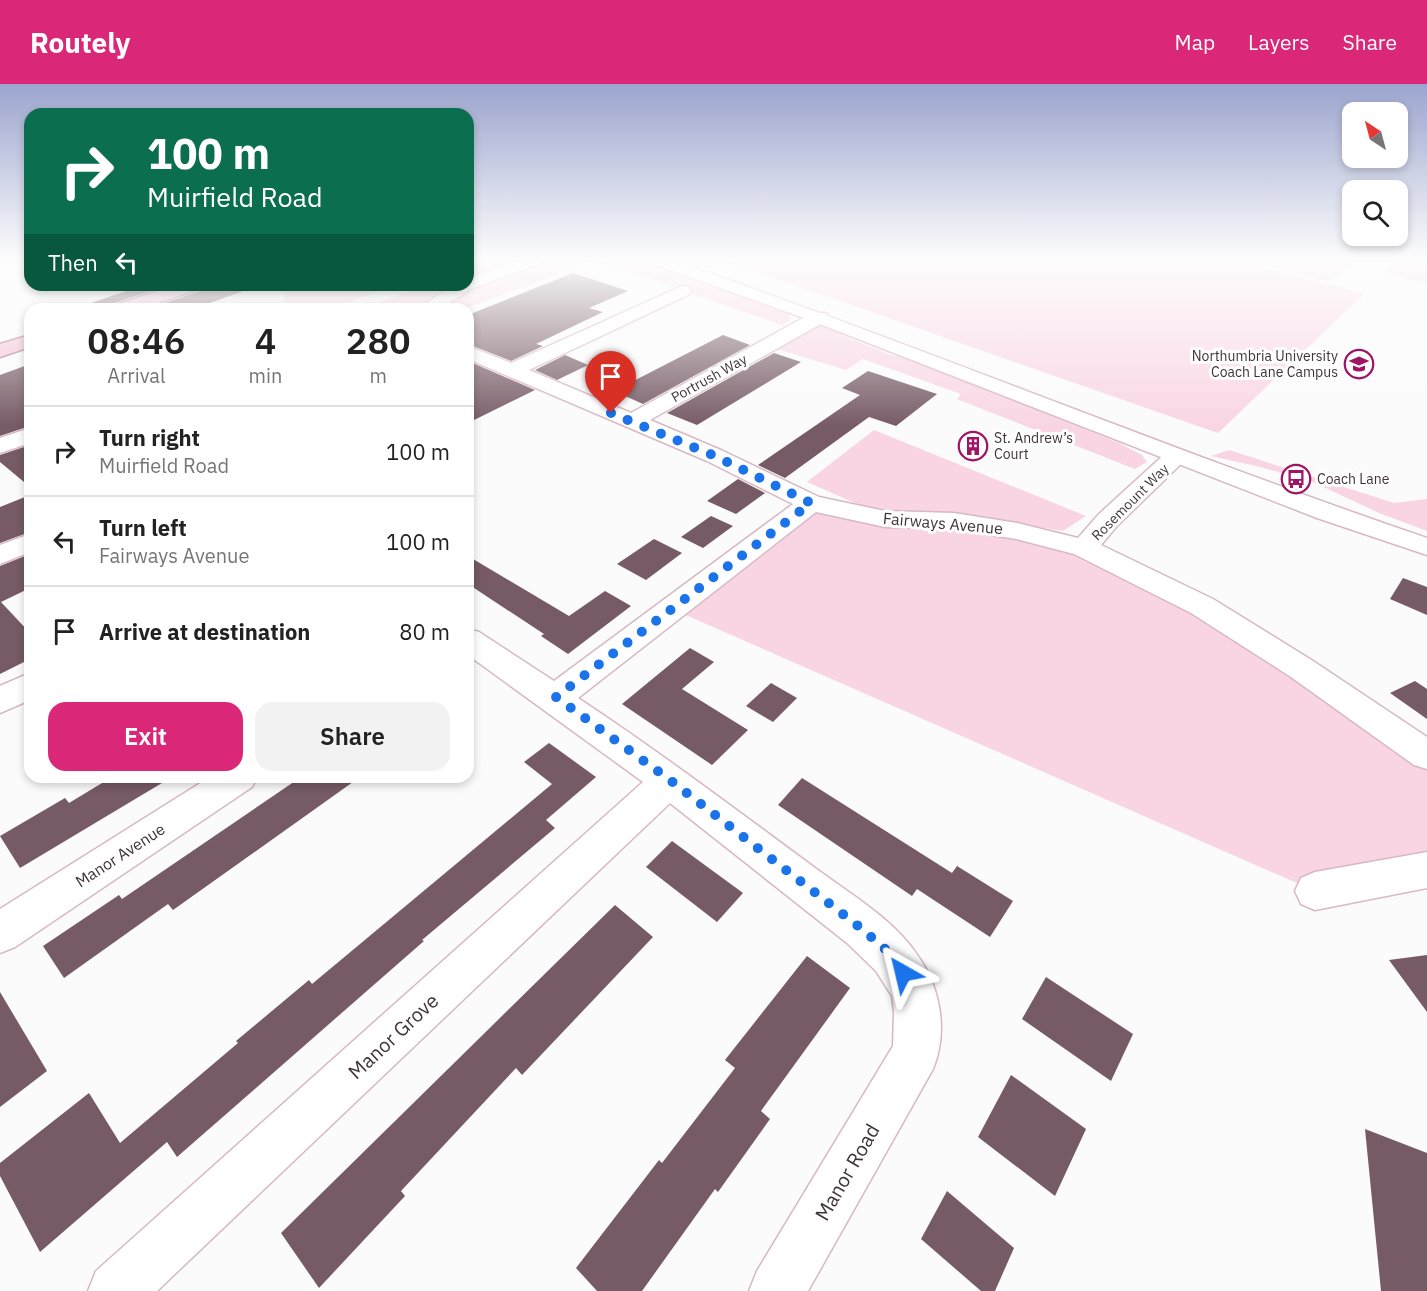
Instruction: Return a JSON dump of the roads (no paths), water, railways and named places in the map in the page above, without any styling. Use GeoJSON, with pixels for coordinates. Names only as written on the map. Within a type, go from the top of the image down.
{"type":"FeatureCollection","features":[{"type":"Feature","properties":{"kind":"main road"},"geometry":{"type":"LineString","coordinates":[[0,351],[24,343]]}},
{"type":"Feature","properties":{"kind":"street"},"geometry":{"type":"LineString","coordinates":[[512,370],[632,314]]}},
{"type":"Feature","properties":{"kind":"street"},"geometry":{"type":"LineString","coordinates":[[811,314],[1176,456],[1326,512],[1419,542]]}},
{"type":"Feature","properties":{"kind":"street","name":"Portrush Way"},"geometry":{"type":"LineString","coordinates":[[631,422],[819,317]]}},
{"type":"Feature","properties":{"kind":"street","name":"Fairways Avenue"},"geometry":{"type":"LineString","coordinates":[[474,354],[715,456],[811,503],[885,519],[954,521],[1017,531],[1084,548],[1202,606],[1302,669],[1427,754]]}},
{"type":"Feature","properties":{"kind":"street"},"geometry":{"type":"LineString","coordinates":[[0,446],[24,437]]}},
{"type":"Feature","properties":{"kind":"street","name":"Rosemount Way"},"geometry":{"type":"LineString","coordinates":[[1084,548],[1108,520],[1176,456]]}},
{"type":"Feature","properties":{"kind":"street"},"geometry":{"type":"LineString","coordinates":[[556,697],[811,503]]}},
{"type":"Feature","properties":{"kind":"street"},"geometry":{"type":"LineString","coordinates":[[0,555],[24,545]]}},
{"type":"Feature","properties":{"kind":"street"},"geometry":{"type":"LineString","coordinates":[[474,644],[556,697],[670,780]]}},
{"type":"Feature","properties":{"kind":"street"},"geometry":{"type":"LineString","coordinates":[[0,701],[24,688]]}},
{"type":"Feature","properties":{"kind":"street","name":"Manor Road"},"geometry":{"type":"LineString","coordinates":[[670,780],[892,955],[914,990],[919,1021],[916,1052],[777,1291]]}},
{"type":"Feature","properties":{"kind":"street","name":"Manor Grove"},"geometry":{"type":"LineString","coordinates":[[117,1291],[670,780]]}},
{"type":"Feature","properties":{"kind":"street","name":"Manor Avenue"},"geometry":{"type":"LineString","coordinates":[[0,933],[230,783]]}},
{"type":"Feature","properties":{"kind":"street"},"geometry":{"type":"LineString","coordinates":[[1315,891],[1427,870]]}},
{"type":"Feature","properties":{"kind":"place","name":"Northumbria University Coach Lane Campus"},"geometry":{"type":"Point","coordinates":[1359,364]}},
{"type":"Feature","properties":{"kind":"place","name":"St. Andrew’s Court"},"geometry":{"type":"Point","coordinates":[973,446]}},
{"type":"Feature","properties":{"kind":"place","name":"Coach Lane"},"geometry":{"type":"Point","coordinates":[1296,479]}}]}
